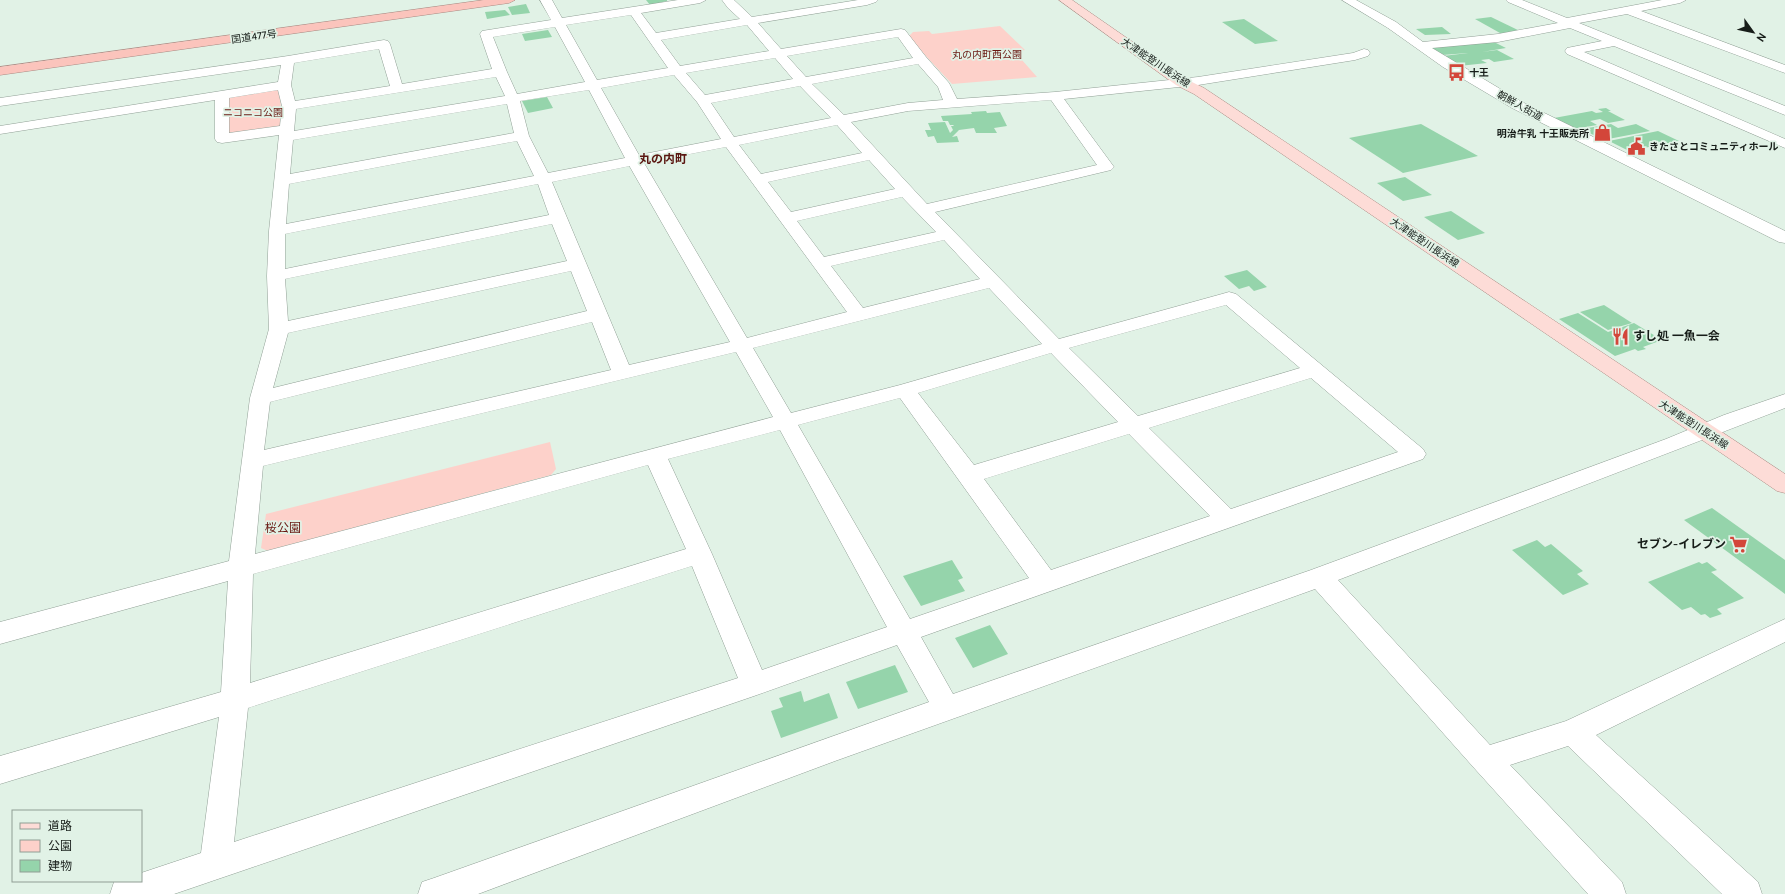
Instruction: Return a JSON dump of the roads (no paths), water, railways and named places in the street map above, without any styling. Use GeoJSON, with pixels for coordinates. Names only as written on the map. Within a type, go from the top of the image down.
{"type":"FeatureCollection","features":[{"type":"Feature","properties":{"kind":"highway","name":"国道477号"},"geometry":{"type":"LineString","coordinates":[[0,71],[509,0]]}},
{"type":"Feature","properties":{"kind":"main road","name":"大津能登川長浜線"},"geometry":{"type":"LineString","coordinates":[[1065,0],[1181,82],[1205,95],[1785,485]]}},
{"type":"Feature","properties":{"kind":"street"},"geometry":{"type":"LineString","coordinates":[[546,0],[947,709]]}},
{"type":"Feature","properties":{"kind":"street"},"geometry":{"type":"LineString","coordinates":[[622,372],[543,178],[522,136],[512,99],[486,34],[700,0]]}},
{"type":"Feature","properties":{"kind":"street"},"geometry":{"type":"LineString","coordinates":[[728,0],[906,191],[1055,346],[1226,518]]}},
{"type":"Feature","properties":{"kind":"street"},"geometry":{"type":"LineString","coordinates":[[654,37],[750,22],[872,0]]}},
{"type":"Feature","properties":{"kind":"street","name":"朝鮮人街道"},"geometry":{"type":"LineString","coordinates":[[1348,0],[1392,25],[1420,46],[1518,105],[1785,238]]}},
{"type":"Feature","properties":{"kind":"street"},"geometry":{"type":"LineString","coordinates":[[1512,0],[1785,111]]}},
{"type":"Feature","properties":{"kind":"street"},"geometry":{"type":"LineString","coordinates":[[1420,46],[1498,38],[1680,0]]}},
{"type":"Feature","properties":{"kind":"street"},"geometry":{"type":"LineString","coordinates":[[1628,10],[1785,70]]}},
{"type":"Feature","properties":{"kind":"street"},"geometry":{"type":"LineString","coordinates":[[634,11],[654,37],[676,70],[702,100],[729,141],[759,179],[858,314]]}},
{"type":"Feature","properties":{"kind":"street"},"geometry":{"type":"LineString","coordinates":[[222,95],[222,139],[286,133],[512,99],[901,33],[921,60],[944,86],[952,104]]}},
{"type":"Feature","properties":{"kind":"street"},"geometry":{"type":"LineString","coordinates":[[1615,42],[1571,51],[1785,144]]}},
{"type":"Feature","properties":{"kind":"street"},"geometry":{"type":"LineString","coordinates":[[0,102],[288,60],[384,44],[397,88]]}},
{"type":"Feature","properties":{"kind":"street"},"geometry":{"type":"LineString","coordinates":[[277,231],[908,107],[1054,96],[1198,81],[1355,56],[1364,53]]}},
{"type":"Feature","properties":{"kind":"street"},"geometry":{"type":"LineString","coordinates":[[216,863],[235,700],[241,568],[252,461],[260,398],[279,329],[276,276],[277,231],[289,106],[284,85],[288,60]]}},
{"type":"Feature","properties":{"kind":"street"},"geometry":{"type":"LineString","coordinates":[[702,100],[921,60]]}},
{"type":"Feature","properties":{"kind":"street"},"geometry":{"type":"LineString","coordinates":[[289,106],[500,72]]}},
{"type":"Feature","properties":{"kind":"street"},"geometry":{"type":"LineString","coordinates":[[0,130],[284,85]]}},
{"type":"Feature","properties":{"kind":"street"},"geometry":{"type":"LineString","coordinates":[[924,209],[1106,167],[1054,96]]}},
{"type":"Feature","properties":{"kind":"street"},"geometry":{"type":"LineString","coordinates":[[283,180],[522,136]]}},
{"type":"Feature","properties":{"kind":"street"},"geometry":{"type":"LineString","coordinates":[[759,179],[872,155]]}},
{"type":"Feature","properties":{"kind":"street"},"geometry":{"type":"LineString","coordinates":[[788,218],[906,191]]}},
{"type":"Feature","properties":{"kind":"street"},"geometry":{"type":"LineString","coordinates":[[276,276],[558,218]]}},
{"type":"Feature","properties":{"kind":"street"},"geometry":{"type":"LineString","coordinates":[[821,263],[949,234]]}},
{"type":"Feature","properties":{"kind":"street"},"geometry":{"type":"LineString","coordinates":[[279,329],[577,264]]}},
{"type":"Feature","properties":{"kind":"street"},"geometry":{"type":"LineString","coordinates":[[252,461],[622,372],[742,345],[858,314],[993,281]]}},
{"type":"Feature","properties":{"kind":"street"},"geometry":{"type":"LineString","coordinates":[[0,633],[655,455],[905,390],[1055,346],[1230,298],[1415,454],[1226,518],[754,684],[126,894]]}},
{"type":"Feature","properties":{"kind":"street"},"geometry":{"type":"LineString","coordinates":[[260,398],[598,314]]}},
{"type":"Feature","properties":{"kind":"street"},"geometry":{"type":"LineString","coordinates":[[969,475],[1315,370]]}},
{"type":"Feature","properties":{"kind":"street"},"geometry":{"type":"LineString","coordinates":[[905,390],[969,475],[1046,582]]}},
{"type":"Feature","properties":{"kind":"street"},"geometry":{"type":"LineString","coordinates":[[434,894],[1320,576],[1706,432],[1732,420],[1785,402]]}},
{"type":"Feature","properties":{"kind":"street"},"geometry":{"type":"LineString","coordinates":[[655,455],[700,554],[754,684]]}},
{"type":"Feature","properties":{"kind":"street"},"geometry":{"type":"LineString","coordinates":[[0,770],[235,700],[700,554]]}},
{"type":"Feature","properties":{"kind":"street"},"geometry":{"type":"LineString","coordinates":[[1320,576],[1485,760],[1610,894]]}},
{"type":"Feature","properties":{"kind":"street"},"geometry":{"type":"LineString","coordinates":[[1485,760],[1573,732],[1785,630]]}},
{"type":"Feature","properties":{"kind":"street"},"geometry":{"type":"LineString","coordinates":[[1573,732],[1746,894]]}},
{"type":"Feature","properties":{"kind":"place","name":"十王"},"geometry":{"type":"Point","coordinates":[1456,72]}},
{"type":"Feature","properties":{"kind":"place","name":"明治牛乳 十王販売所"},"geometry":{"type":"Point","coordinates":[1602,133]}},
{"type":"Feature","properties":{"kind":"place","name":"きたさとコミュニティホール"},"geometry":{"type":"Point","coordinates":[1636,146]}},
{"type":"Feature","properties":{"kind":"place","name":"すし処 一魚一会"},"geometry":{"type":"Point","coordinates":[1620,336]}},
{"type":"Feature","properties":{"kind":"place","name":"セブン-イレブン"},"geometry":{"type":"Point","coordinates":[1739,544]}},
{"type":"Feature","properties":{"kind":"district","name":"丸の内町"},"geometry":{"type":"Point","coordinates":[663,159]}},
{"type":"Feature","properties":{"kind":"park label","name":"丸の内町西公園"},"geometry":{"type":"Point","coordinates":[987,54]}},
{"type":"Feature","properties":{"kind":"park label","name":"ニコニコ公園"},"geometry":{"type":"Point","coordinates":[253,112]}},
{"type":"Feature","properties":{"kind":"park label","name":"桜公園"},"geometry":{"type":"Point","coordinates":[283,528]}}]}
